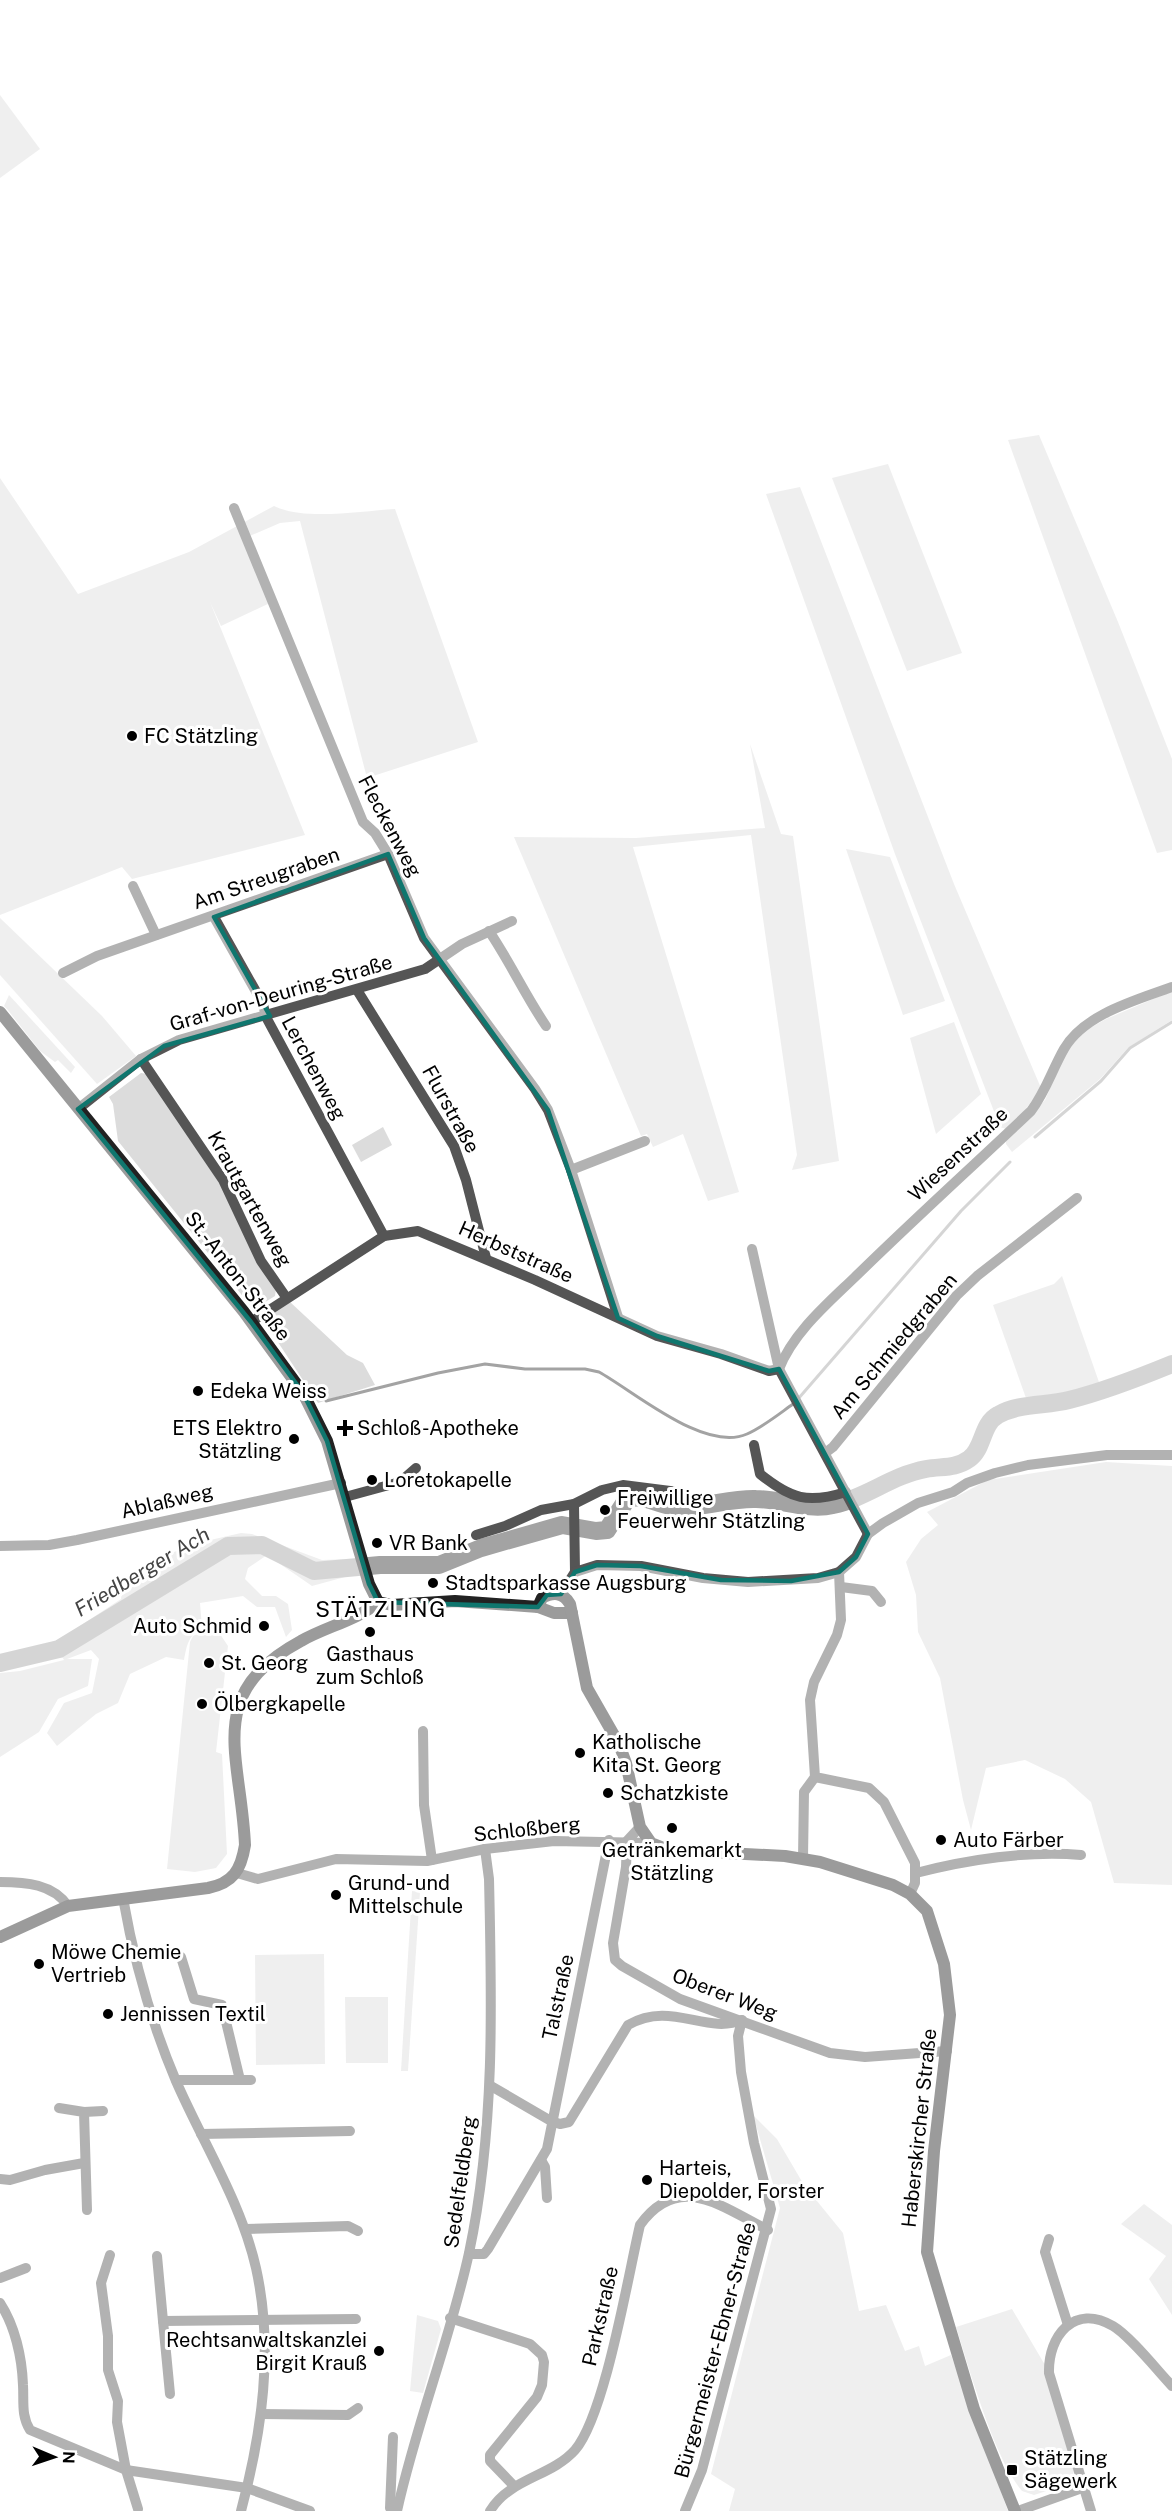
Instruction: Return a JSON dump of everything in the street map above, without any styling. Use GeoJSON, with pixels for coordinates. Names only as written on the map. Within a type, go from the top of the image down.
{"type":"FeatureCollection","features":[{"type":"Feature","properties":{"kind":"street","name":"Fleckenweg"},"geometry":{"type":"LineString","coordinates":[[234,508],[363,822],[375,833],[388,854],[415,921],[439,959],[535,1089],[554,1122],[618,1317]]}},
{"type":"Feature","properties":{"kind":"street","name":"Am Streugraben"},"geometry":{"type":"LineString","coordinates":[[63,973],[97,956],[388,854]]}},
{"type":"Feature","properties":{"kind":"street"},"geometry":{"type":"LineString","coordinates":[[134,886],[156,935]]}},
{"type":"Feature","properties":{"kind":"street","name":"Lerchenweg"},"geometry":{"type":"LineString","coordinates":[[214,916],[263,1004],[266,1017],[384,1236]]}},
{"type":"Feature","properties":{"kind":"street","name":"Graf-von-Deuring-Straße"},"geometry":{"type":"LineString","coordinates":[[78,1109],[141,1059],[180,1040],[266,1017],[425,969],[462,944],[512,921]]}},
{"type":"Feature","properties":{"kind":"street"},"geometry":{"type":"LineString","coordinates":[[489,932],[546,1026]]}},
{"type":"Feature","properties":{"kind":"street","name":"Wiesenstraße"},"geometry":{"type":"LineString","coordinates":[[779,1369],[786,1352],[831,1301],[902,1230],[1031,1111],[1043,1094],[1064,1049],[1075,1034],[1103,1016],[1172,987]]}},
{"type":"Feature","properties":{"kind":"street","name":"Flurstraße"},"geometry":{"type":"LineString","coordinates":[[357,990],[454,1146],[466,1180],[486,1258]]}},
{"type":"Feature","properties":{"kind":"street","name":"St.-Anton-Straße"},"geometry":{"type":"LineString","coordinates":[[0,1012],[251,1322],[303,1393],[327,1441],[364,1567],[378,1602]]}},
{"type":"Feature","properties":{"kind":"street","name":"Krautgartenweg"},"geometry":{"type":"LineString","coordinates":[[141,1059],[223,1180],[261,1261],[286,1297]]}},
{"type":"Feature","properties":{"kind":"street"},"geometry":{"type":"LineString","coordinates":[[571,1170],[645,1141]]}},
{"type":"Feature","properties":{"kind":"street","name":"Am Schmiedgraben"},"geometry":{"type":"LineString","coordinates":[[825,1453],[833,1447],[957,1295],[976,1276],[1077,1198]]}},
{"type":"Feature","properties":{"kind":"street","name":"Herbststraße"},"geometry":{"type":"LineString","coordinates":[[251,1322],[286,1297],[384,1236],[418,1231],[486,1258],[657,1336],[721,1354],[769,1371],[779,1369]]}},
{"type":"Feature","properties":{"kind":"street"},"geometry":{"type":"LineString","coordinates":[[752,1249],[779,1369],[868,1534]]}},
{"type":"Feature","properties":{"kind":"street"},"geometry":{"type":"LineString","coordinates":[[753,1445],[760,1474],[786,1492],[797,1497],[818,1499],[846,1493]]}},
{"type":"Feature","properties":{"kind":"street"},"geometry":{"type":"LineString","coordinates":[[575,1572],[597,1565],[641,1566],[703,1578],[748,1582],[818,1578],[839,1572],[856,1557],[868,1534],[918,1503],[953,1492],[995,1473],[1028,1465],[1107,1455],[1172,1455]]}},
{"type":"Feature","properties":{"kind":"street"},"geometry":{"type":"LineString","coordinates":[[345,1497],[400,1482],[416,1468]]}},
{"type":"Feature","properties":{"kind":"street","name":"Ablaßweg"},"geometry":{"type":"LineString","coordinates":[[0,1546],[49,1545],[77,1540],[341,1483]]}},
{"type":"Feature","properties":{"kind":"street"},"geometry":{"type":"LineString","coordinates":[[476,1535],[505,1526],[541,1510],[574,1504],[602,1490],[623,1485],[678,1492]]}},
{"type":"Feature","properties":{"kind":"street"},"geometry":{"type":"LineString","coordinates":[[561,1594],[575,1572],[574,1504]]}},
{"type":"Feature","properties":{"kind":"street"},"geometry":{"type":"LineString","coordinates":[[803,1858],[804,1792],[815,1777],[810,1700],[814,1682],[837,1635],[841,1620],[839,1572]]}},
{"type":"Feature","properties":{"kind":"street"},"geometry":{"type":"LineString","coordinates":[[841,1587],[872,1591],[881,1602]]}},
{"type":"Feature","properties":{"kind":"street"},"geometry":{"type":"LineString","coordinates":[[538,1607],[542,1598],[547,1595],[561,1594],[567,1599],[572,1613],[587,1689],[619,1744],[626,1762],[640,1827],[651,1843]]}},
{"type":"Feature","properties":{"kind":"street"},"geometry":{"type":"LineString","coordinates":[[0,1937],[68,1906],[224,1885],[237,1873],[245,1845],[234,1718],[243,1692],[258,1670],[280,1652],[370,1609],[378,1602],[392,1605],[455,1601],[538,1607],[554,1613],[572,1613]]}},
{"type":"Feature","properties":{"kind":"street"},"geometry":{"type":"LineString","coordinates":[[423,1731],[424,1805],[432,1860]]}},
{"type":"Feature","properties":{"kind":"street"},"geometry":{"type":"LineString","coordinates":[[815,1777],[855,1783],[878,1794],[886,1805],[915,1863],[916,1873],[910,1894]]}},
{"type":"Feature","properties":{"kind":"street"},"geometry":{"type":"LineString","coordinates":[[627,1841],[640,1827]]}},
{"type":"Feature","properties":{"kind":"street","name":"Schloßberg"},"geometry":{"type":"LineString","coordinates":[[237,1873],[258,1880],[336,1859],[432,1860],[485,1849],[554,1841],[609,1840],[651,1843]]}},
{"type":"Feature","properties":{"kind":"street","name":"Talstraße"},"geometry":{"type":"LineString","coordinates":[[469,2254],[484,2254],[547,2149],[609,1840]]}},
{"type":"Feature","properties":{"kind":"street","name":"Oberer Weg"},"geometry":{"type":"LineString","coordinates":[[627,1841],[626,1867],[613,1943],[615,1960],[645,1981],[680,1999],[830,2053],[846,2056],[947,2051]]}},
{"type":"Feature","properties":{"kind":"street","name":"Haberskircher Straße"},"geometry":{"type":"LineString","coordinates":[[651,1843],[669,1850],[803,1858],[868,1876],[910,1894],[927,1911],[944,1964],[950,2015],[930,2191],[927,2252],[974,2409],[1016,2511]]}},
{"type":"Feature","properties":{"kind":"street","name":"Sedelfeldberg"},"geometry":{"type":"LineString","coordinates":[[393,2438],[390,2508],[396,2511],[469,2254],[484,2166],[491,2086],[489,1879],[485,1849]]}},
{"type":"Feature","properties":{"kind":"street"},"geometry":{"type":"LineString","coordinates":[[916,1873],[979,1861],[1050,1854],[1081,1855]]}},
{"type":"Feature","properties":{"kind":"street"},"geometry":{"type":"LineString","coordinates":[[0,1882],[45,1887],[61,1896],[68,1906]]}},
{"type":"Feature","properties":{"kind":"street"},"geometry":{"type":"LineString","coordinates":[[123,1898],[152,2020],[176,2080],[245,2229],[256,2269],[265,2320],[266,2354],[261,2414],[241,2511]]}},
{"type":"Feature","properties":{"kind":"street"},"geometry":{"type":"LineString","coordinates":[[176,2080],[246,2080],[222,2005],[194,2000],[182,1956]]}},
{"type":"Feature","properties":{"kind":"street"},"geometry":{"type":"LineString","coordinates":[[491,2086],[551,2121],[560,2124],[569,2122],[575,2116],[621,2033],[639,2018],[670,2014],[730,2025],[742,2020]]}},
{"type":"Feature","properties":{"kind":"street","name":"Bürgermeister-Ebner-Straße"},"geometry":{"type":"LineString","coordinates":[[685,2511],[702,2470],[768,2230],[771,2209],[754,2143],[741,2072],[738,2036],[742,2020]]}},
{"type":"Feature","properties":{"kind":"street"},"geometry":{"type":"LineString","coordinates":[[59,2108],[84,2112],[103,2111]]}},
{"type":"Feature","properties":{"kind":"street"},"geometry":{"type":"LineString","coordinates":[[84,2112],[87,2210]]}},
{"type":"Feature","properties":{"kind":"street"},"geometry":{"type":"LineString","coordinates":[[201,2134],[350,2131]]}},
{"type":"Feature","properties":{"kind":"street","name":"Talstraße"},"geometry":{"type":"LineString","coordinates":[[541,2160],[545,2167],[547,2198]]}},
{"type":"Feature","properties":{"kind":"street"},"geometry":{"type":"LineString","coordinates":[[0,2180],[10,2180],[45,2170],[84,2163]]}},
{"type":"Feature","properties":{"kind":"street","name":"Parkstraße"},"geometry":{"type":"LineString","coordinates":[[490,2511],[514,2486],[568,2456],[586,2433],[606,2371],[640,2225],[648,2213],[662,2203],[676,2198],[702,2196],[768,2230]]}},
{"type":"Feature","properties":{"kind":"street"},"geometry":{"type":"LineString","coordinates":[[245,2229],[348,2226],[358,2231]]}},
{"type":"Feature","properties":{"kind":"street"},"geometry":{"type":"LineString","coordinates":[[1049,2239],[1045,2252],[1068,2325]]}},
{"type":"Feature","properties":{"kind":"street"},"geometry":{"type":"LineString","coordinates":[[110,2255],[101,2283],[108,2336],[108,2370],[118,2401],[117,2422],[126,2470],[138,2509]]}},
{"type":"Feature","properties":{"kind":"street"},"geometry":{"type":"LineString","coordinates":[[157,2256],[170,2394]]}},
{"type":"Feature","properties":{"kind":"street"},"geometry":{"type":"LineString","coordinates":[[0,2278],[26,2268]]}},
{"type":"Feature","properties":{"kind":"street"},"geometry":{"type":"LineString","coordinates":[[0,2303],[15,2335],[23,2383],[23,2411],[30,2430],[126,2470],[247,2488],[310,2511]]}},
{"type":"Feature","properties":{"kind":"street"},"geometry":{"type":"LineString","coordinates":[[450,2318],[530,2344],[542,2355],[544,2372],[537,2397],[490,2455],[490,2461],[514,2486]]}},
{"type":"Feature","properties":{"kind":"street"},"geometry":{"type":"LineString","coordinates":[[164,2321],[356,2319]]}},
{"type":"Feature","properties":{"kind":"street"},"geometry":{"type":"LineString","coordinates":[[1091,2511],[1049,2373],[1049,2356],[1053,2341],[1068,2325],[1091,2320],[1114,2327],[1172,2386]]}},
{"type":"Feature","properties":{"kind":"street"},"geometry":{"type":"LineString","coordinates":[[261,2414],[348,2415],[358,2408]]}},
{"type":"Feature","properties":{"kind":"street"},"geometry":{"type":"LineString","coordinates":[[1016,2511],[1082,2487]]}},
{"type":"Feature","properties":{"kind":"highlighted area"},"geometry":{"type":"Polygon","coordinates":[[[388,854],[424,938],[548,1110],[618,1318],[657,1336],[769,1371],[779,1369],[868,1534],[856,1557],[839,1572],[791,1581],[721,1580],[641,1566],[597,1565],[575,1572],[561,1594],[547,1595],[538,1607],[378,1602],[369,1584],[327,1441],[303,1393],[251,1322],[78,1109],[164,1046],[270,1016],[214,917],[388,854]]]}},
{"type":"Feature","properties":{"kind":"shaded area"},"geometry":{"type":"Polygon","coordinates":[[[0,95],[40,149],[0,178],[0,95]]]}},
{"type":"Feature","properties":{"kind":"shaded area"},"geometry":{"type":"Polygon","coordinates":[[[1039,435],[1118,622],[1172,759],[1172,850],[1157,853],[1008,440],[1039,435]]]}},
{"type":"Feature","properties":{"kind":"shaded area"},"geometry":{"type":"Polygon","coordinates":[[[888,464],[962,653],[907,671],[832,478],[888,464]]]}},
{"type":"Feature","properties":{"kind":"shaded area","name":"FC Stätzling"},"geometry":{"type":"Polygon","coordinates":[[[0,478],[78,594],[189,552],[274,506],[287,511],[317,514],[395,509],[478,742],[367,778],[300,521],[280,523],[245,538],[270,603],[221,626],[210,602],[305,835],[132,879],[122,867],[0,915],[0,478]]]}},
{"type":"Feature","properties":{"kind":"shaded area"},"geometry":{"type":"Polygon","coordinates":[[[800,487],[954,884],[1041,1088],[1023,1113],[1006,1129],[1000,1127],[895,854],[766,494],[800,487]]]}},
{"type":"Feature","properties":{"kind":"shaded area"},"geometry":{"type":"Polygon","coordinates":[[[750,744],[781,834],[793,836],[839,1161],[792,1170],[797,1155],[751,835],[633,847],[739,1192],[708,1201],[683,1134],[653,1147],[647,1134],[641,1136],[514,837],[636,838],[765,828],[750,744]]]}},
{"type":"Feature","properties":{"kind":"shaded area"},"geometry":{"type":"Polygon","coordinates":[[[846,849],[890,857],[945,1001],[903,1015],[846,849]]]}},
{"type":"Feature","properties":{"kind":"shaded area"},"geometry":{"type":"Polygon","coordinates":[[[0,918],[102,1016],[136,1056],[97,1084],[0,975],[0,918]]]}},
{"type":"Feature","properties":{"kind":"shaded area"},"geometry":{"type":"Polygon","coordinates":[[[1172,991],[1172,1020],[1128,1048],[1100,1079],[1012,1152],[1006,1141],[1045,1100],[1067,1049],[1083,1032],[1106,1019],[1172,991]]]}},
{"type":"Feature","properties":{"kind":"shaded area"},"geometry":{"type":"Polygon","coordinates":[[[9,995],[75,1067],[71,1073],[58,1060],[55,1062],[40,1051],[4,1006],[9,995]]]}},
{"type":"Feature","properties":{"kind":"shaded area"},"geometry":{"type":"Polygon","coordinates":[[[954,1022],[981,1094],[936,1134],[910,1038],[954,1022]]]}},
{"type":"Feature","properties":{"kind":"shaded area"},"geometry":{"type":"Polygon","coordinates":[[[141,1073],[147,1074],[225,1192],[276,1289],[275,1296],[257,1307],[249,1304],[118,1141],[113,1104],[109,1097],[141,1073]]]}},
{"type":"Feature","properties":{"kind":"shaded area"},"geometry":{"type":"Polygon","coordinates":[[[383,1127],[392,1145],[361,1162],[352,1145],[383,1127]]]}},
{"type":"Feature","properties":{"kind":"shaded area"},"geometry":{"type":"Polygon","coordinates":[[[1062,1276],[1100,1385],[1027,1401],[993,1305],[1054,1284],[1062,1276]]]}},
{"type":"Feature","properties":{"kind":"shaded area"},"geometry":{"type":"Polygon","coordinates":[[[290,1302],[347,1355],[363,1363],[375,1385],[318,1403],[268,1327],[269,1314],[290,1302]]]}},
{"type":"Feature","properties":{"kind":"shaded area"},"geometry":{"type":"Polygon","coordinates":[[[1106,1462],[1172,1466],[1172,1885],[1114,1883],[1091,1802],[1065,1779],[1025,1760],[986,1768],[971,1830],[963,1800],[940,1678],[918,1632],[916,1595],[906,1562],[921,1539],[938,1525],[927,1512],[988,1480],[1106,1462]]]}},
{"type":"Feature","properties":{"kind":"shaded area"},"geometry":{"type":"Polygon","coordinates":[[[241,1533],[252,1534],[322,1560],[351,1559],[356,1574],[312,1586],[267,1555],[248,1568],[245,1579],[262,1596],[276,1596],[288,1604],[292,1630],[286,1637],[275,1607],[257,1607],[243,1596],[200,1603],[202,1628],[187,1645],[184,1660],[166,1657],[130,1674],[118,1703],[96,1714],[57,1746],[47,1733],[64,1703],[92,1693],[99,1659],[91,1650],[67,1659],[92,1659],[88,1686],[58,1699],[39,1732],[0,1757],[0,1673],[20,1671],[64,1660],[54,1643],[121,1599],[123,1582],[129,1576],[139,1584],[151,1561],[197,1543],[241,1533]]]}},
{"type":"Feature","properties":{"kind":"shaded area"},"geometry":{"type":"Polygon","coordinates":[[[204,1631],[220,1634],[228,1646],[216,1752],[222,1754],[227,1854],[216,1868],[195,1872],[167,1869],[190,1642],[193,1636],[204,1631]]]}},
{"type":"Feature","properties":{"kind":"shaded area"},"geometry":{"type":"Polygon","coordinates":[[[412,1891],[420,1892],[408,2071],[401,2071],[412,1891]]]}},
{"type":"Feature","properties":{"kind":"shaded area"},"geometry":{"type":"Polygon","coordinates":[[[324,1954],[325,2064],[256,2065],[255,1955],[324,1954]]]}},
{"type":"Feature","properties":{"kind":"shaded area"},"geometry":{"type":"Polygon","coordinates":[[[345,1997],[388,1997],[388,2063],[346,2063],[345,1997]]]}},
{"type":"Feature","properties":{"kind":"shaded area"},"geometry":{"type":"Polygon","coordinates":[[[753,2115],[777,2139],[804,2185],[843,2233],[859,2311],[886,2305],[905,2351],[919,2346],[925,2366],[951,2355],[1008,2511],[729,2511],[735,2489],[711,2474],[780,2208],[753,2115]]]}},
{"type":"Feature","properties":{"kind":"shaded area"},"geometry":{"type":"Polygon","coordinates":[[[1144,2204],[1172,2225],[1172,2315],[1149,2279],[1166,2256],[1121,2224],[1144,2204]]]}},
{"type":"Feature","properties":{"kind":"shaded area"},"geometry":{"type":"Polygon","coordinates":[[[1012,2309],[1045,2365],[1074,2472],[1068,2484],[1034,2495],[1022,2491],[1002,2458],[984,2413],[956,2327],[1012,2309]]]}},
{"type":"Feature","properties":{"kind":"shaded area"},"geometry":{"type":"Polygon","coordinates":[[[417,2315],[438,2321],[441,2329],[423,2393],[410,2391],[417,2315]]]}},
{"type":"Feature","properties":{"kind":"waterway"},"geometry":{"type":"LineString","coordinates":[[1035,1137],[1101,1081],[1130,1048],[1172,1022]]}},
{"type":"Feature","properties":{"kind":"waterway"},"geometry":{"type":"LineString","coordinates":[[798,1399],[961,1211],[1010,1162]]}},
{"type":"Feature","properties":{"kind":"waterway"},"geometry":{"type":"LineString","coordinates":[[326,1401],[438,1373],[485,1364],[525,1369],[585,1369],[599,1372],[671,1418],[711,1435],[730,1438],[753,1431],[793,1404]]}},
{"type":"Feature","properties":{"kind":"waterway","name":"Friedberger Ach"},"geometry":{"type":"LineString","coordinates":[[0,1663],[59,1649],[228,1546],[262,1545],[314,1571],[380,1565],[439,1565],[481,1548],[562,1525],[596,1531],[607,1530],[627,1499],[633,1498],[643,1498],[681,1507],[756,1499],[814,1507],[833,1505],[914,1472],[964,1462],[974,1455],[992,1419],[1006,1411],[1082,1396],[1172,1364]]}},
{"type":"Feature","properties":{"kind":"place","name":"FC Stätzling"},"geometry":{"type":"Point","coordinates":[132,736]}},
{"type":"Feature","properties":{"kind":"place","name":"Edeka Weiss"},"geometry":{"type":"Point","coordinates":[198,1391]}},
{"type":"Feature","properties":{"kind":"place","name":"Schloß-Apotheke"},"geometry":{"type":"Point","coordinates":[345,1428]}},
{"type":"Feature","properties":{"kind":"place","name":"ETS Elektro Stätzling"},"geometry":{"type":"Point","coordinates":[294,1439]}},
{"type":"Feature","properties":{"kind":"place","name":"Loretokapelle"},"geometry":{"type":"Point","coordinates":[372,1480]}},
{"type":"Feature","properties":{"kind":"place","name":"Freiwillige Feuerwehr Stätzling"},"geometry":{"type":"Point","coordinates":[605,1510]}},
{"type":"Feature","properties":{"kind":"place","name":"VR Bank"},"geometry":{"type":"Point","coordinates":[377,1543]}},
{"type":"Feature","properties":{"kind":"place","name":"Stadtsparkasse Augsburg"},"geometry":{"type":"Point","coordinates":[433,1583]}},
{"type":"Feature","properties":{"kind":"place","name":"Auto Schmid"},"geometry":{"type":"Point","coordinates":[264,1626]}},
{"type":"Feature","properties":{"kind":"place","name":"Gasthaus zum Schloß"},"geometry":{"type":"Point","coordinates":[370,1632]}},
{"type":"Feature","properties":{"kind":"place","name":"St. Georg"},"geometry":{"type":"Point","coordinates":[209,1663]}},
{"type":"Feature","properties":{"kind":"place","name":"Ölbergkapelle"},"geometry":{"type":"Point","coordinates":[202,1704]}},
{"type":"Feature","properties":{"kind":"place","name":"Katholische Kita St. Georg"},"geometry":{"type":"Point","coordinates":[580,1753]}},
{"type":"Feature","properties":{"kind":"place","name":"Schatzkiste"},"geometry":{"type":"Point","coordinates":[608,1793]}},
{"type":"Feature","properties":{"kind":"place","name":"Getränkemarkt Stätzling"},"geometry":{"type":"Point","coordinates":[672,1828]}},
{"type":"Feature","properties":{"kind":"place","name":"Auto Färber"},"geometry":{"type":"Point","coordinates":[941,1840]}},
{"type":"Feature","properties":{"kind":"place","name":"Grund- und Mittelschule"},"geometry":{"type":"Point","coordinates":[336,1895]}},
{"type":"Feature","properties":{"kind":"place","name":"Möwe Chemie Vertrieb"},"geometry":{"type":"Point","coordinates":[39,1964]}},
{"type":"Feature","properties":{"kind":"place","name":"Jennissen Textil"},"geometry":{"type":"Point","coordinates":[108,2014]}},
{"type":"Feature","properties":{"kind":"place","name":"Harteis, Diepolder, Forster"},"geometry":{"type":"Point","coordinates":[647,2180]}},
{"type":"Feature","properties":{"kind":"place","name":"Rechtsanwaltskanzlei Birgit Krauß"},"geometry":{"type":"Point","coordinates":[379,2351]}},
{"type":"Feature","properties":{"kind":"place","name":"Stätzling Sägewerk"},"geometry":{"type":"Point","coordinates":[1012,2470]}},
{"type":"Feature","properties":{"kind":"district","name":"STÄTZLING"},"geometry":{"type":"Point","coordinates":[381,1609]}}]}
